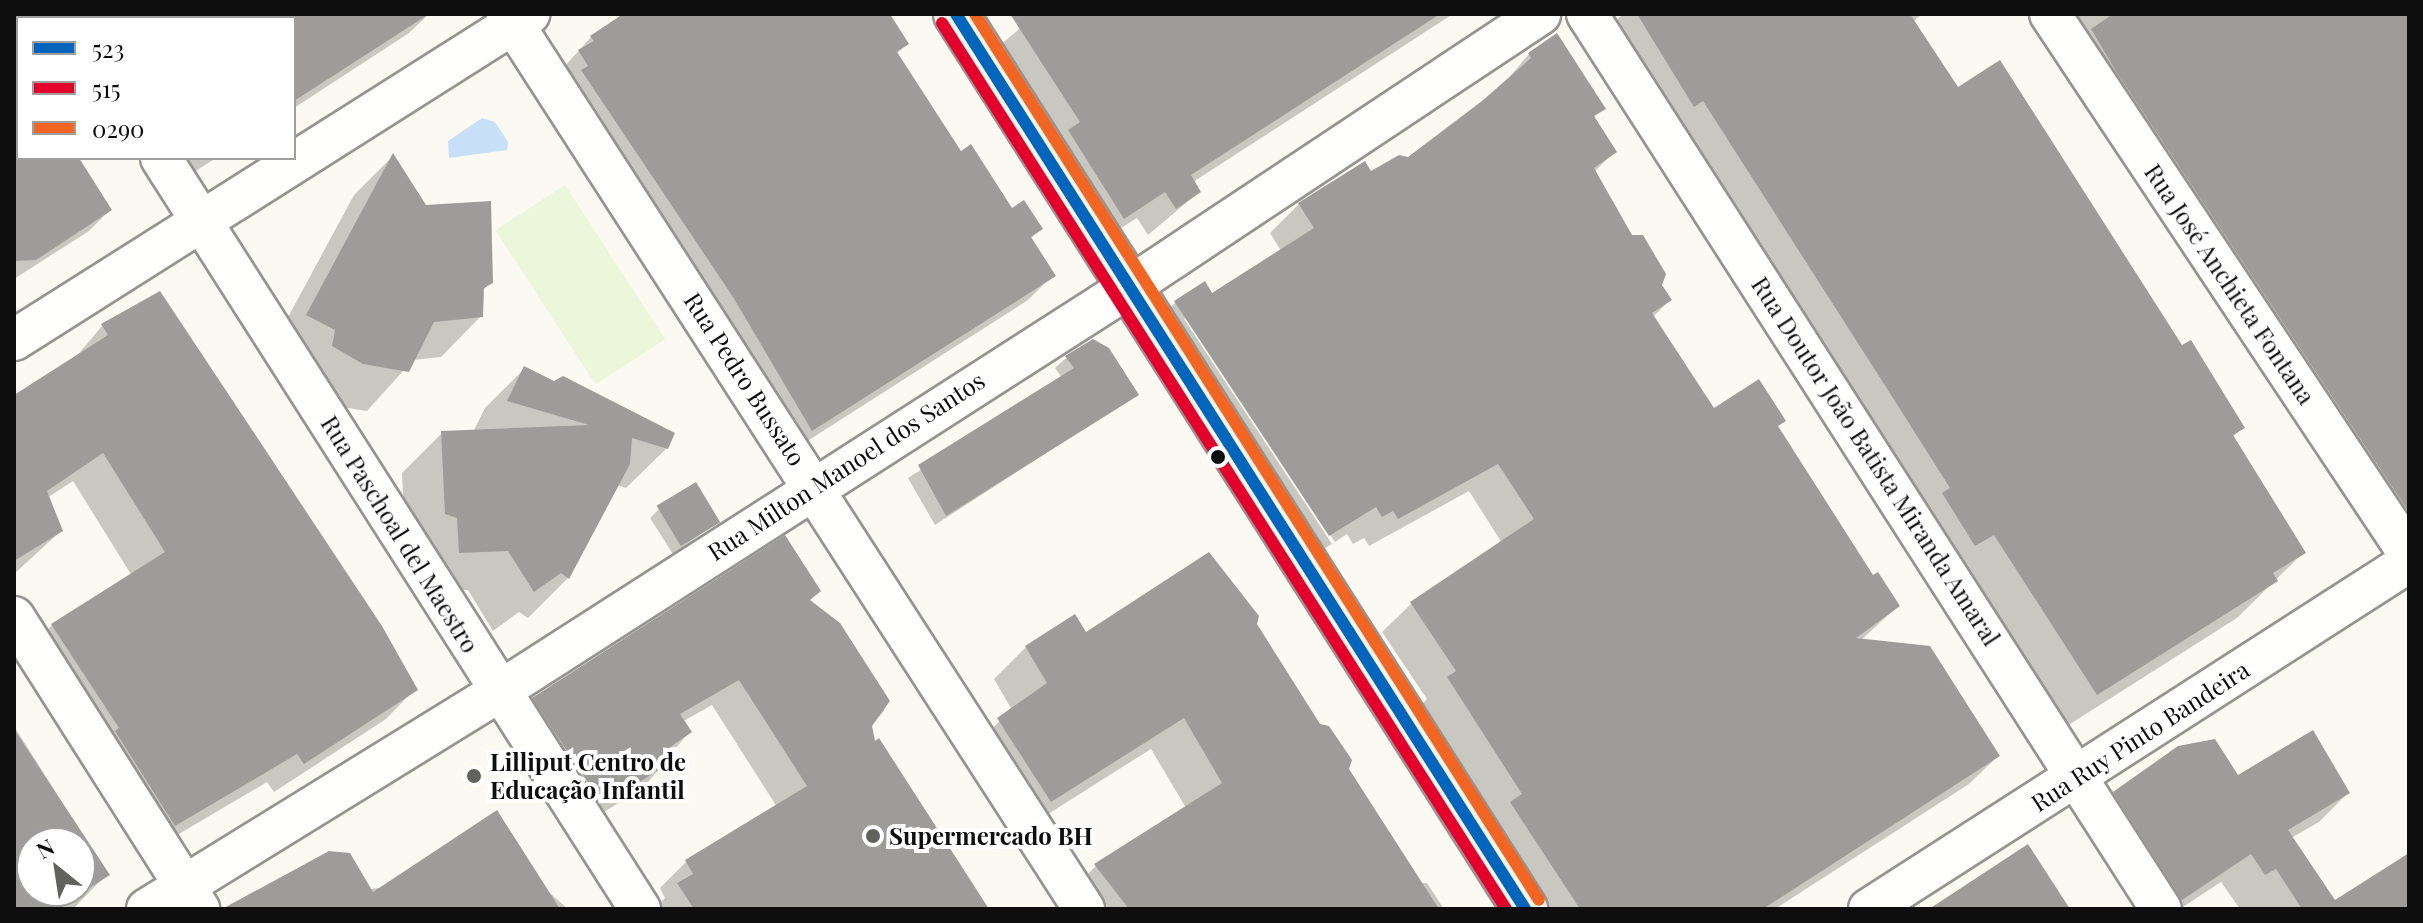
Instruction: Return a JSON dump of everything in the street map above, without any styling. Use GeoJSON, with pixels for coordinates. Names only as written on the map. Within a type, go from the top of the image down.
{"type":"FeatureCollection","features":[{"type":"Feature","properties":{"kind":"street"},"geometry":{"type":"LineString","coordinates":[[956,14],[1525,909]]}},
{"type":"Feature","properties":{"kind":"street","name":"Rua Milton Manoel dos Santos"},"geometry":{"type":"LineString","coordinates":[[147,909],[191,897],[814,485],[1128,288],[1540,14]]}},
{"type":"Feature","properties":{"kind":"street","name":"Rua Doutor João Batista Miranda Amaral"},"geometry":{"type":"LineString","coordinates":[[1587,14],[2079,776],[2161,909]]}},
{"type":"Feature","properties":{"kind":"street","name":"Rua José Anchieta Fontana"},"geometry":{"type":"LineString","coordinates":[[2050,14],[2409,554]]}},
{"type":"Feature","properties":{"kind":"street"},"geometry":{"type":"LineString","coordinates":[[296,158],[516,17]]}},
{"type":"Feature","properties":{"kind":"street","name":"Rua Pedro Bussato"},"geometry":{"type":"LineString","coordinates":[[516,17],[1084,909]]}},
{"type":"Feature","properties":{"kind":"street","name":"Rua Paschoal del Maestro"},"geometry":{"type":"LineString","coordinates":[[162,160],[640,909]]}},
{"type":"Feature","properties":{"kind":"street"},"geometry":{"type":"LineString","coordinates":[[14,340],[293,160]]}},
{"type":"Feature","properties":{"kind":"street","name":"Rua Ruy Pinto Bandeira"},"geometry":{"type":"LineString","coordinates":[[1869,909],[2409,562]]}},
{"type":"Feature","properties":{"kind":"street"},"geometry":{"type":"LineString","coordinates":[[14,617],[191,897]]}},
{"type":"Feature","properties":{"kind":"green space"},"geometry":{"type":"Polygon","coordinates":[[[565,185],[665,339],[596,385],[495,230],[565,185]]]}},
{"type":"Feature","properties":{"kind":"water"},"geometry":{"type":"Polygon","coordinates":[[[482,118],[495,122],[508,142],[507,150],[449,158],[448,141],[482,118]]]}},
{"type":"Feature","properties":{"kind":"building"},"geometry":{"type":"Polygon","coordinates":[[[294,14],[429,14],[296,100],[294,14]]]}},
{"type":"Feature","properties":{"kind":"building"},"geometry":{"type":"Polygon","coordinates":[[[623,14],[890,14],[909,44],[897,52],[961,151],[971,144],[1012,208],[1024,200],[1043,229],[1031,237],[1056,276],[812,431],[733,297],[581,70],[588,66],[578,50],[594,41],[590,36],[623,14]]]}},
{"type":"Feature","properties":{"kind":"building"},"geometry":{"type":"Polygon","coordinates":[[[1010,14],[1440,14],[1191,175],[1201,192],[1176,209],[1165,192],[1124,219],[1068,130],[1080,122],[1010,14]]]}},
{"type":"Feature","properties":{"kind":"building"},"geometry":{"type":"Polygon","coordinates":[[[1637,14],[1910,14],[1958,87],[2000,60],[2182,345],[2191,340],[2245,428],[2233,435],[2306,553],[2273,573],[2278,581],[2097,695],[1994,535],[1975,546],[1942,493],[1950,488],[1893,398],[1703,101],[1694,107],[1637,14]]]}},
{"type":"Feature","properties":{"kind":"building"},"geometry":{"type":"Polygon","coordinates":[[[2113,14],[2409,14],[2409,512],[2117,73],[2091,29],[2113,14]]]}},
{"type":"Feature","properties":{"kind":"building"},"geometry":{"type":"Polygon","coordinates":[[[1557,33],[1606,109],[1594,116],[1617,152],[1594,168],[1632,235],[1643,235],[1666,274],[1662,285],[1672,300],[1652,313],[1714,408],[1759,379],[1786,421],[1778,426],[1873,575],[1878,572],[1900,606],[1856,638],[1930,646],[2000,756],[1763,909],[1580,909],[1510,802],[1522,794],[1447,677],[1456,671],[1410,602],[1534,519],[1498,464],[1398,519],[1393,511],[1382,517],[1376,507],[1329,536],[1174,301],[1205,281],[1212,293],[1314,228],[1298,203],[1365,161],[1371,171],[1399,155],[1408,157],[1482,101],[1531,58],[1528,53],[1557,33]]]}},
{"type":"Feature","properties":{"kind":"building"},"geometry":{"type":"Polygon","coordinates":[[[393,153],[426,205],[491,201],[493,283],[484,288],[483,317],[434,322],[409,372],[363,364],[332,346],[335,330],[306,315],[393,153]]]}},
{"type":"Feature","properties":{"kind":"building"},"geometry":{"type":"Polygon","coordinates":[[[14,158],[80,160],[112,210],[36,260],[14,261],[14,158]]]}},
{"type":"Feature","properties":{"kind":"building"},"geometry":{"type":"Polygon","coordinates":[[[160,291],[382,626],[418,690],[304,764],[297,754],[175,826],[115,731],[119,728],[51,624],[165,552],[103,453],[47,491],[63,531],[14,561],[14,395],[108,335],[101,324],[160,291]]]}},
{"type":"Feature","properties":{"kind":"building"},"geometry":{"type":"Polygon","coordinates":[[[1093,339],[1109,348],[1139,395],[946,516],[918,465],[1074,368],[1065,356],[1093,339]]]}},
{"type":"Feature","properties":{"kind":"building"},"geometry":{"type":"Polygon","coordinates":[[[524,366],[554,381],[563,376],[675,433],[668,449],[632,438],[630,464],[569,579],[561,573],[534,592],[508,551],[459,553],[457,518],[445,514],[441,431],[589,425],[507,401],[524,366]]]}},
{"type":"Feature","properties":{"kind":"building"},"geometry":{"type":"Polygon","coordinates":[[[696,482],[720,522],[681,546],[657,506],[696,482]]]}},
{"type":"Feature","properties":{"kind":"building"},"geometry":{"type":"Polygon","coordinates":[[[785,535],[821,591],[810,600],[840,623],[890,701],[872,726],[875,741],[879,738],[989,909],[694,909],[677,883],[693,874],[685,860],[807,786],[739,680],[680,714],[692,732],[666,750],[673,761],[616,797],[603,797],[587,781],[532,698],[785,535]]]}},
{"type":"Feature","properties":{"kind":"building"},"geometry":{"type":"Polygon","coordinates":[[[1209,552],[1259,616],[1257,624],[1320,724],[1329,726],[1352,760],[1349,769],[1439,909],[1129,909],[1094,864],[1222,783],[1184,718],[1051,802],[997,718],[1047,683],[1025,646],[1075,614],[1086,632],[1209,552]]]}},
{"type":"Feature","properties":{"kind":"building"},"geometry":{"type":"Polygon","coordinates":[[[14,729],[78,827],[16,827],[16,907],[59,907],[14,909],[14,729]]]}},
{"type":"Feature","properties":{"kind":"building"},"geometry":{"type":"Polygon","coordinates":[[[2313,730],[2350,793],[2288,830],[2335,900],[2409,853],[2409,909],[2302,909],[2276,869],[2265,875],[2251,854],[2182,900],[2113,792],[2178,746],[2215,739],[2238,775],[2313,730]]]}},
{"type":"Feature","properties":{"kind":"building"},"geometry":{"type":"Polygon","coordinates":[[[497,810],[560,909],[222,909],[329,851],[350,853],[373,892],[497,810]]]}},
{"type":"Feature","properties":{"kind":"building"},"geometry":{"type":"Polygon","coordinates":[[[2028,844],[2070,909],[1929,909],[2028,844]]]}},
{"type":"Feature","properties":{"kind":"building"},"geometry":{"type":"Polygon","coordinates":[[[96,854],[110,875],[96,884],[96,854]]]}},
{"type":"Feature","properties":{"kind":"transit line","name":"523"},"geometry":{"type":"LineString","coordinates":[[956,14],[1525,909]]}},
{"type":"Feature","properties":{"kind":"transit line","name":"0290"},"geometry":{"type":"LineString","coordinates":[[975,14],[1539,900]]}},
{"type":"Feature","properties":{"kind":"transit line","name":"515"},"geometry":{"type":"LineString","coordinates":[[942,23],[1506,909]]}},
{"type":"Feature","properties":{"kind":"place","name":"Lilliput Centro de Educação Infantil"},"geometry":{"type":"Point","coordinates":[474,776]}},
{"type":"Feature","properties":{"kind":"place","name":"Supermercado BH"},"geometry":{"type":"Point","coordinates":[873,836]}}]}
